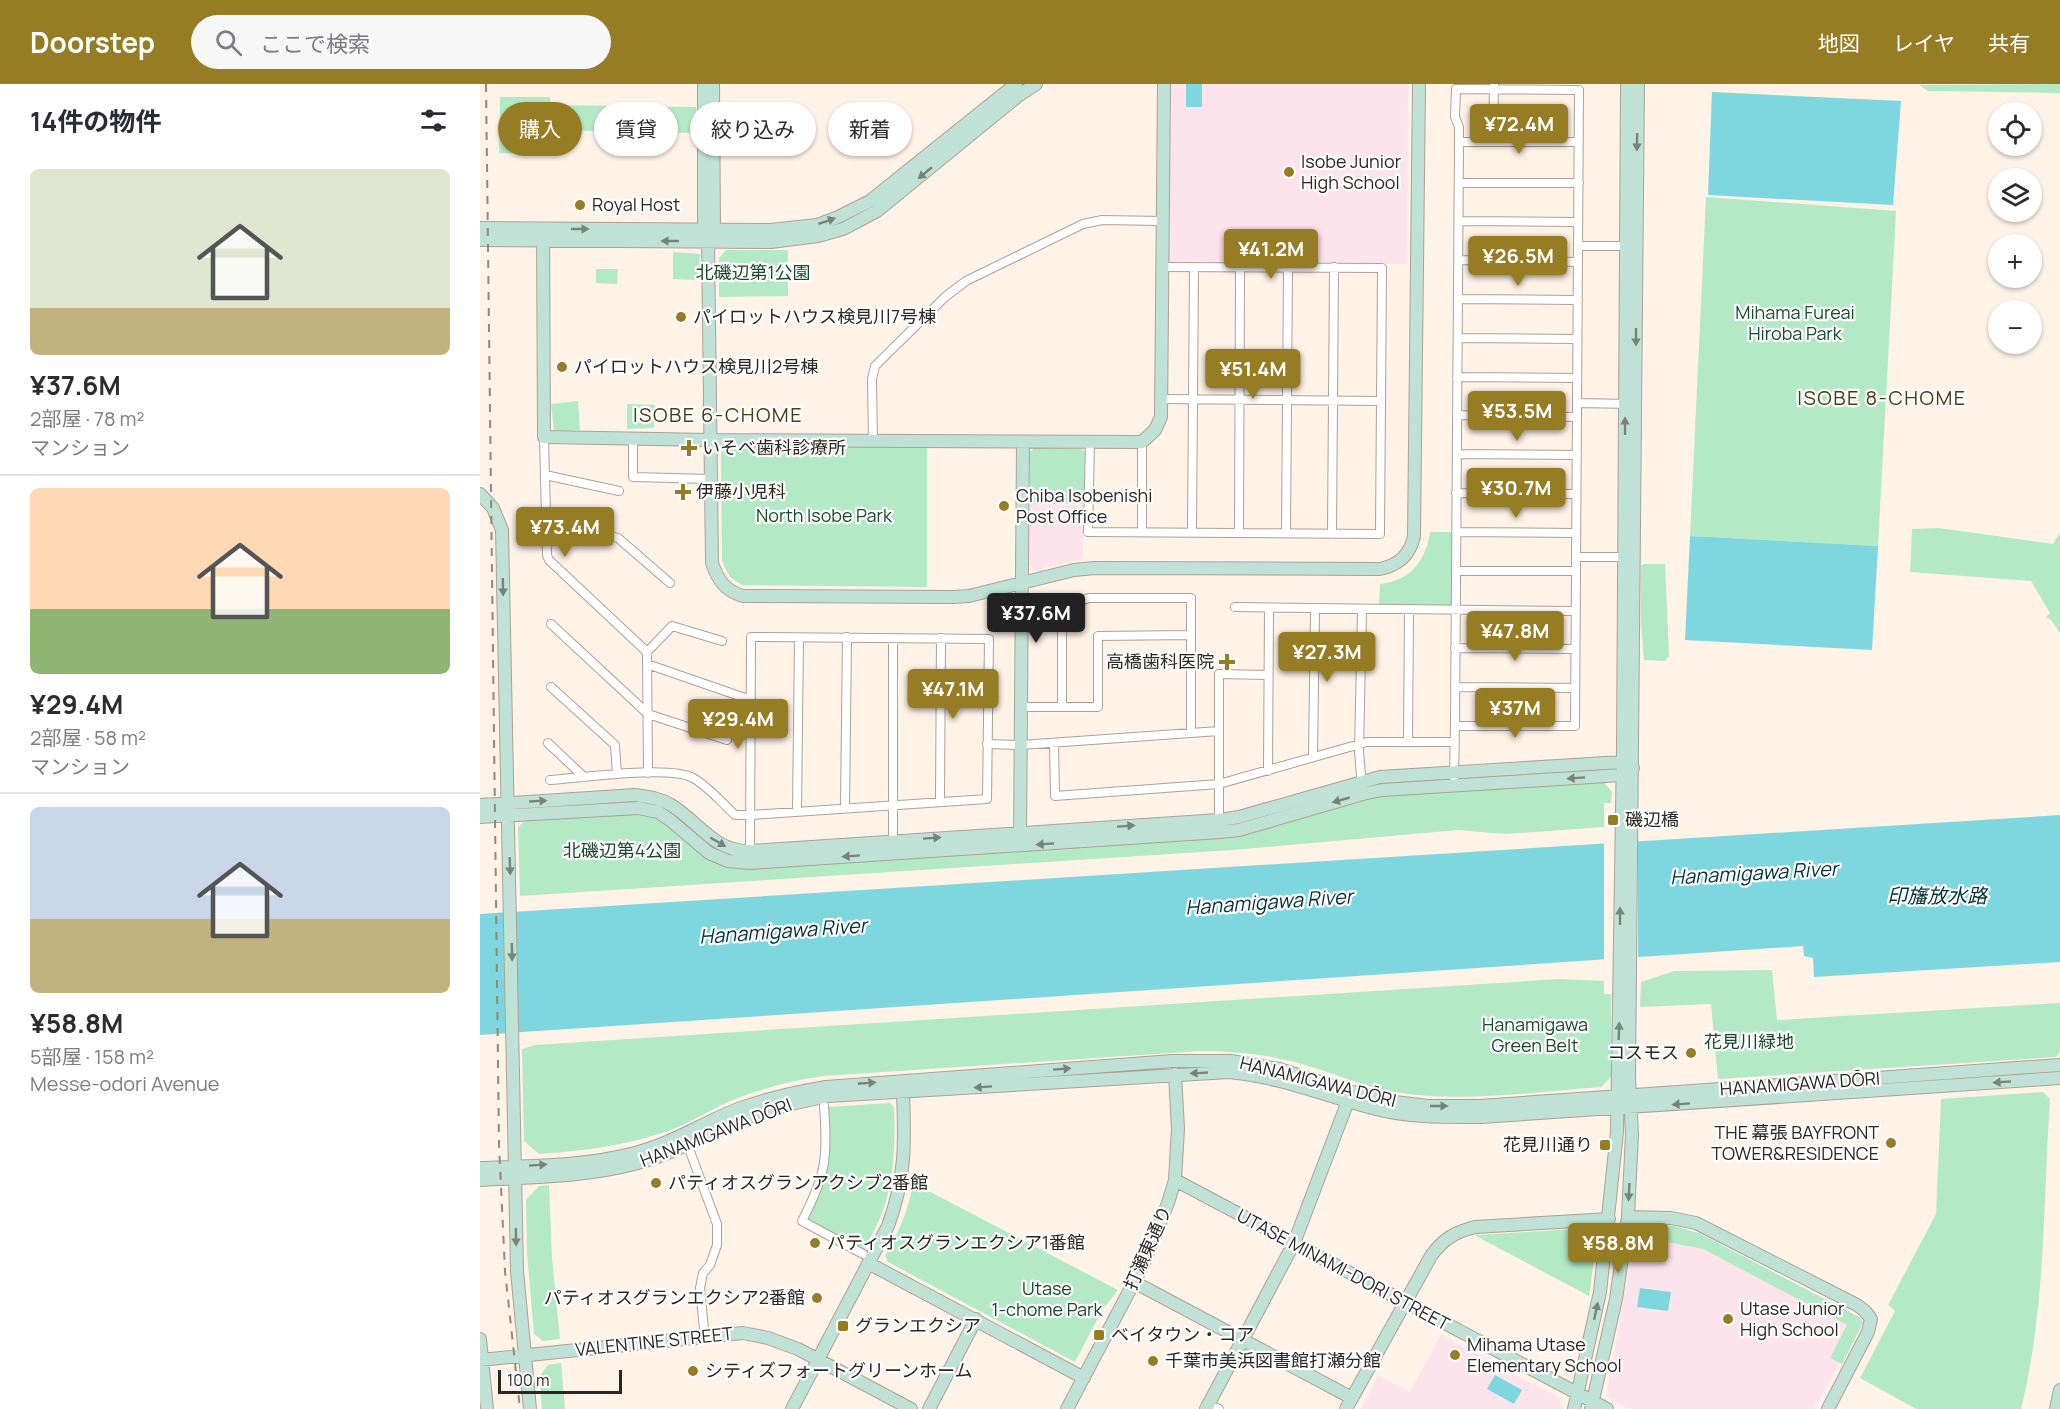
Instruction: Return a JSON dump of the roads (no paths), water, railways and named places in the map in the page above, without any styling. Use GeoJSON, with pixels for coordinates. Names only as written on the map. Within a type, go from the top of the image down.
{"type":"FeatureCollection","features":[{"type":"Feature","properties":{"kind":"street"},"geometry":{"type":"LineString","coordinates":[[704,84],[709,233],[712,563],[717,578],[733,593],[743,596],[953,597],[969,596],[1074,570],[1095,568],[1380,569],[1393,566],[1409,552],[1414,536],[1419,84]]}},
{"type":"Feature","properties":{"kind":"street"},"geometry":{"type":"LineString","coordinates":[[709,233],[713,84]]}},
{"type":"Feature","properties":{"kind":"street"},"geometry":{"type":"LineString","coordinates":[[480,240],[543,235],[709,233],[806,227],[858,208],[881,193],[1016,84]]}},
{"type":"Feature","properties":{"kind":"street"},"geometry":{"type":"LineString","coordinates":[[709,233],[771,242],[807,238],[843,229],[889,202],[1018,96],[1036,84]]}},
{"type":"Feature","properties":{"kind":"street"},"geometry":{"type":"LineString","coordinates":[[544,437],[1142,442],[1159,425],[1161,417],[1164,84]]}},
{"type":"Feature","properties":{"kind":"street"},"geometry":{"type":"LineString","coordinates":[[1592,1406],[1616,1299],[1628,1217],[1632,1134],[1626,975],[1631,246],[1627,84]]}},
{"type":"Feature","properties":{"kind":"street"},"geometry":{"type":"LineString","coordinates":[[1631,246],[1638,84]]}},
{"type":"Feature","properties":{"kind":"street"},"geometry":{"type":"LineString","coordinates":[[1493,142],[1494,87]]}},
{"type":"Feature","properties":{"kind":"street"},"geometry":{"type":"LineString","coordinates":[[1454,779],[1460,142],[1459,127],[1455,117],[1456,89],[1494,87],[1580,90],[1575,726],[1455,726]]}},
{"type":"Feature","properties":{"kind":"street"},"geometry":{"type":"LineString","coordinates":[[1460,142],[1579,142]]}},
{"type":"Feature","properties":{"kind":"street"},"geometry":{"type":"LineString","coordinates":[[1459,183],[1579,183]]}},
{"type":"Feature","properties":{"kind":"street"},"geometry":{"type":"LineString","coordinates":[[873,441],[872,390],[875,366],[954,289],[974,276],[1083,224],[1102,220],[1163,220]]}},
{"type":"Feature","properties":{"kind":"street"},"geometry":{"type":"LineString","coordinates":[[1459,221],[1578,222]]}},
{"type":"Feature","properties":{"kind":"street"},"geometry":{"type":"LineString","coordinates":[[480,228],[543,235]]}},
{"type":"Feature","properties":{"kind":"street"},"geometry":{"type":"LineString","coordinates":[[543,235],[547,555],[551,564],[647,652]]}},
{"type":"Feature","properties":{"kind":"street"},"geometry":{"type":"LineString","coordinates":[[1578,246],[1631,246]]}},
{"type":"Feature","properties":{"kind":"street"},"geometry":{"type":"LineString","coordinates":[[1459,260],[1578,262]]}},
{"type":"Feature","properties":{"kind":"street"},"geometry":{"type":"LineString","coordinates":[[1090,442],[1088,532],[1380,534],[1382,268],[1162,267]]}},
{"type":"Feature","properties":{"kind":"street"},"geometry":{"type":"LineString","coordinates":[[1239,533],[1240,267]]}},
{"type":"Feature","properties":{"kind":"street"},"geometry":{"type":"LineString","coordinates":[[1286,533],[1288,267]]}},
{"type":"Feature","properties":{"kind":"street"},"geometry":{"type":"LineString","coordinates":[[1332,534],[1334,267]]}},
{"type":"Feature","properties":{"kind":"street"},"geometry":{"type":"LineString","coordinates":[[1192,532],[1194,268]]}},
{"type":"Feature","properties":{"kind":"street"},"geometry":{"type":"LineString","coordinates":[[1458,299],[1578,300]]}},
{"type":"Feature","properties":{"kind":"street"},"geometry":{"type":"LineString","coordinates":[[1458,338],[1578,339]]}},
{"type":"Feature","properties":{"kind":"street"},"geometry":{"type":"LineString","coordinates":[[1457,377],[1577,378]]}},
{"type":"Feature","properties":{"kind":"street"},"geometry":{"type":"LineString","coordinates":[[1162,399],[1381,401]]}},
{"type":"Feature","properties":{"kind":"street"},"geometry":{"type":"LineString","coordinates":[[1577,403],[1630,404]]}},
{"type":"Feature","properties":{"kind":"street"},"geometry":{"type":"LineString","coordinates":[[1457,415],[1577,417]]}},
{"type":"Feature","properties":{"kind":"street"},"geometry":{"type":"LineString","coordinates":[[633,439],[633,477],[711,479]]}},
{"type":"Feature","properties":{"kind":"street"},"geometry":{"type":"LineString","coordinates":[[1020,846],[1023,442]]}},
{"type":"Feature","properties":{"kind":"street"},"geometry":{"type":"LineString","coordinates":[[1142,442],[1142,532]]}},
{"type":"Feature","properties":{"kind":"street"},"geometry":{"type":"LineString","coordinates":[[1457,454],[1577,455]]}},
{"type":"Feature","properties":{"kind":"street"},"geometry":{"type":"LineString","coordinates":[[545,476],[619,491]]}},
{"type":"Feature","properties":{"kind":"street"},"geometry":{"type":"LineString","coordinates":[[1456,493],[1576,494]]}},
{"type":"Feature","properties":{"kind":"street"},"geometry":{"type":"LineString","coordinates":[[480,494],[493,508],[502,530],[517,1271],[530,1409]]}},
{"type":"Feature","properties":{"kind":"street"},"geometry":{"type":"LineString","coordinates":[[546,521],[618,538],[670,583]]}},
{"type":"Feature","properties":{"kind":"street"},"geometry":{"type":"LineString","coordinates":[[1456,532],[1576,533]]}},
{"type":"Feature","properties":{"kind":"street"},"geometry":{"type":"LineString","coordinates":[[1576,557],[1629,557]]}},
{"type":"Feature","properties":{"kind":"street"},"geometry":{"type":"LineString","coordinates":[[1456,571],[1576,572]]}},
{"type":"Feature","properties":{"kind":"street"},"geometry":{"type":"LineString","coordinates":[[1062,708],[1062,607],[1089,598],[1191,598],[1191,733]]}},
{"type":"Feature","properties":{"kind":"street"},"geometry":{"type":"LineString","coordinates":[[1235,607],[1575,611]]}},
{"type":"Feature","properties":{"kind":"street"},"geometry":{"type":"LineString","coordinates":[[1268,771],[1269,608]]}},
{"type":"Feature","properties":{"kind":"street"},"geometry":{"type":"LineString","coordinates":[[1314,757],[1315,609]]}},
{"type":"Feature","properties":{"kind":"street"},"geometry":{"type":"LineString","coordinates":[[1362,610],[1360,743],[1362,788]]}},
{"type":"Feature","properties":{"kind":"street"},"geometry":{"type":"LineString","coordinates":[[1408,742],[1409,610]]}},
{"type":"Feature","properties":{"kind":"street"},"geometry":{"type":"LineString","coordinates":[[551,624],[648,714],[728,740]]}},
{"type":"Feature","properties":{"kind":"street"},"geometry":{"type":"LineString","coordinates":[[648,773],[647,652],[672,626],[722,641]]}},
{"type":"Feature","properties":{"kind":"street"},"geometry":{"type":"LineString","coordinates":[[1021,707],[1098,707],[1098,636],[1191,634]]}},
{"type":"Feature","properties":{"kind":"street"},"geometry":{"type":"LineString","coordinates":[[550,780],[674,772],[686,775],[701,784],[735,815],[750,815],[987,799],[988,639],[751,637],[751,700],[750,815],[750,857]]}},
{"type":"Feature","properties":{"kind":"street"},"geometry":{"type":"LineString","coordinates":[[845,808],[847,637]]}},
{"type":"Feature","properties":{"kind":"street"},"geometry":{"type":"LineString","coordinates":[[797,812],[799,638]]}},
{"type":"Feature","properties":{"kind":"street"},"geometry":{"type":"LineString","coordinates":[[893,638],[894,854]]}},
{"type":"Feature","properties":{"kind":"street"},"geometry":{"type":"LineString","coordinates":[[940,802],[941,638]]}},
{"type":"Feature","properties":{"kind":"street"},"geometry":{"type":"LineString","coordinates":[[1455,648],[1575,649]]}},
{"type":"Feature","properties":{"kind":"street"},"geometry":{"type":"LineString","coordinates":[[647,664],[751,700]]}},
{"type":"Feature","properties":{"kind":"street"},"geometry":{"type":"LineString","coordinates":[[1220,826],[1219,674],[1268,675]]}},
{"type":"Feature","properties":{"kind":"street"},"geometry":{"type":"LineString","coordinates":[[551,687],[615,745],[617,774]]}},
{"type":"Feature","properties":{"kind":"street"},"geometry":{"type":"LineString","coordinates":[[1455,687],[1575,688]]}},
{"type":"Feature","properties":{"kind":"street"},"geometry":{"type":"LineString","coordinates":[[987,744],[1020,745],[1219,731]]}},
{"type":"Feature","properties":{"kind":"street"},"geometry":{"type":"LineString","coordinates":[[1054,743],[1055,796],[1219,784],[1360,743],[1455,742]]}},
{"type":"Feature","properties":{"kind":"street"},"geometry":{"type":"LineString","coordinates":[[548,743],[584,777]]}},
{"type":"Feature","properties":{"kind":"street"},"geometry":{"type":"LineString","coordinates":[[750,857],[893,840],[1020,832],[1220,826],[1239,830],[1362,788],[1382,790],[1454,779],[1626,769]]}},
{"type":"Feature","properties":{"kind":"street"},"geometry":{"type":"LineString","coordinates":[[480,817],[508,809],[635,795],[653,797],[678,810],[714,841],[750,857],[894,854],[1020,846],[1220,826]]}},
{"type":"Feature","properties":{"kind":"street"},"geometry":{"type":"LineString","coordinates":[[480,805],[508,809]]}},
{"type":"Feature","properties":{"kind":"street"},"geometry":{"type":"LineString","coordinates":[[1574,1409],[1600,1292],[1609,1219],[1617,1132],[1626,975]]}},
{"type":"Feature","properties":{"kind":"street","name":"HANAMIGAWA DŌRI"},"geometry":{"type":"LineString","coordinates":[[480,1180],[515,1172],[631,1154],[684,1136],[740,1108],[785,1094],[816,1088],[1160,1062],[1252,1063],[1279,1069],[1378,1100],[1428,1106],[1630,1102],[2060,1078]]}},
{"type":"Feature","properties":{"kind":"street","name":"HANAMIGAWA DŌRI"},"geometry":{"type":"LineString","coordinates":[[1630,1102],[2060,1065]]}},
{"type":"Feature","properties":{"kind":"street","name":"HANAMIGAWA DŌRI"},"geometry":{"type":"LineString","coordinates":[[480,1168],[515,1172],[602,1171],[634,1164],[688,1146],[744,1119],[788,1104],[828,1096],[1175,1074],[1229,1072],[1276,1078],[1378,1110],[1429,1117],[1481,1117],[1617,1102]]}},
{"type":"Feature","properties":{"kind":"street","name":"打瀬東通り"},"geometry":{"type":"LineString","coordinates":[[1067,1409],[1134,1282],[1160,1225],[1175,1180],[1178,1129],[1175,1074]]}},
{"type":"Feature","properties":{"kind":"street"},"geometry":{"type":"LineString","coordinates":[[792,1409],[866,1259],[888,1226],[901,1186],[906,1138],[903,1092]]}},
{"type":"Feature","properties":{"kind":"street"},"geometry":{"type":"LineString","coordinates":[[1214,1409],[1242,1340],[1294,1243],[1348,1101]]}},
{"type":"Feature","properties":{"kind":"street"},"geometry":{"type":"LineString","coordinates":[[824,1106],[826,1145],[823,1175],[802,1221],[866,1259],[1083,1378]]}},
{"type":"Feature","properties":{"kind":"street"},"geometry":{"type":"LineString","coordinates":[[688,1146],[717,1224],[717,1245],[710,1265],[703,1273],[700,1288],[704,1329]]}},
{"type":"Feature","properties":{"kind":"street","name":"UTASE MINAMI-DORI STREET"},"geometry":{"type":"LineString","coordinates":[[1175,1180],[1579,1394],[1592,1406],[1607,1409]]}},
{"type":"Feature","properties":{"kind":"street"},"geometry":{"type":"LineString","coordinates":[[1628,1217],[1671,1218],[1696,1223],[1865,1311],[1871,1319],[1868,1332],[1828,1409]]}},
{"type":"Feature","properties":{"kind":"street"},"geometry":{"type":"LineString","coordinates":[[1134,1282],[1242,1340],[1349,1403],[1404,1302],[1438,1246],[1446,1238],[1474,1227],[1609,1219]]}},
{"type":"Feature","properties":{"kind":"street"},"geometry":{"type":"LineString","coordinates":[[928,1409],[976,1319]]}},
{"type":"Feature","properties":{"kind":"street","name":"VALENTINE STREET"},"geometry":{"type":"LineString","coordinates":[[481,1359],[743,1333],[783,1342],[911,1409]]}},
{"type":"Feature","properties":{"kind":"street"},"geometry":{"type":"LineString","coordinates":[[480,1339],[488,1409]]}},
{"type":"Feature","properties":{"kind":"street"},"geometry":{"type":"LineString","coordinates":[[2056,1409],[2060,1390]]}},
{"type":"Feature","properties":{"kind":"water"},"geometry":{"type":"Polygon","coordinates":[[[1186,84],[1202,84],[1202,107],[1186,107],[1186,84]]]}},
{"type":"Feature","properties":{"kind":"water"},"geometry":{"type":"Polygon","coordinates":[[[1712,92],[1901,101],[1893,205],[1708,195],[1712,92]]]}},
{"type":"Feature","properties":{"kind":"water"},"geometry":{"type":"Polygon","coordinates":[[[1690,536],[1878,546],[1872,650],[1685,640],[1690,536]]]}},
{"type":"Feature","properties":{"kind":"water","name":"印旛放水路"},"geometry":{"type":"Polygon","coordinates":[[[2060,815],[2060,962],[1814,977],[1813,958],[1804,956],[1803,946],[480,1035],[480,914],[2060,815]]]}},
{"type":"Feature","properties":{"kind":"water"},"geometry":{"type":"Polygon","coordinates":[[[1640,1288],[1671,1292],[1668,1311],[1637,1307],[1640,1288]]]}},
{"type":"Feature","properties":{"kind":"water"},"geometry":{"type":"Polygon","coordinates":[[[1495,1375],[1522,1390],[1514,1404],[1487,1389],[1495,1375]]]}},
{"type":"Feature","properties":{"kind":"railway"},"geometry":{"type":"LineString","coordinates":[[486,84],[499,1144],[505,1271],[520,1409]]}},
{"type":"Feature","properties":{"kind":"place","name":"Isobe Junior High School"},"geometry":{"type":"Point","coordinates":[1289,172]}},
{"type":"Feature","properties":{"kind":"place","name":"Royal Host"},"geometry":{"type":"Point","coordinates":[580,205]}},
{"type":"Feature","properties":{"kind":"place","name":"パイロットハウス検見川7号棟"},"geometry":{"type":"Point","coordinates":[681,317]}},
{"type":"Feature","properties":{"kind":"place","name":"パイロットハウス検見川2号棟"},"geometry":{"type":"Point","coordinates":[562,367]}},
{"type":"Feature","properties":{"kind":"place","name":"いそべ歯科診療所"},"geometry":{"type":"Point","coordinates":[689,448]}},
{"type":"Feature","properties":{"kind":"place","name":"伊藤小児科"},"geometry":{"type":"Point","coordinates":[683,492]}},
{"type":"Feature","properties":{"kind":"place","name":"Chiba Isobenishi Post Office"},"geometry":{"type":"Point","coordinates":[1004,506]}},
{"type":"Feature","properties":{"kind":"place","name":"高橋歯科医院"},"geometry":{"type":"Point","coordinates":[1227,662]}},
{"type":"Feature","properties":{"kind":"place","name":"磯辺橋"},"geometry":{"type":"Point","coordinates":[1613,820]}},
{"type":"Feature","properties":{"kind":"place","name":"コスモス"},"geometry":{"type":"Point","coordinates":[1691,1053]}},
{"type":"Feature","properties":{"kind":"place","name":"THE 幕張 BAYFRONT TOWER&RESIDENCE"},"geometry":{"type":"Point","coordinates":[1891,1143]}},
{"type":"Feature","properties":{"kind":"place","name":"花見川通り"},"geometry":{"type":"Point","coordinates":[1605,1145]}},
{"type":"Feature","properties":{"kind":"place","name":"パティオスグランアクシブ2番館"},"geometry":{"type":"Point","coordinates":[656,1183]}},
{"type":"Feature","properties":{"kind":"place","name":"パティオスグランエクシア1番館"},"geometry":{"type":"Point","coordinates":[815,1243]}},
{"type":"Feature","properties":{"kind":"place","name":"パティオスグランエクシア2番館"},"geometry":{"type":"Point","coordinates":[817,1298]}},
{"type":"Feature","properties":{"kind":"place","name":"Utase Junior High School"},"geometry":{"type":"Point","coordinates":[1728,1319]}},
{"type":"Feature","properties":{"kind":"place","name":"グランエクシア"},"geometry":{"type":"Point","coordinates":[843,1326]}},
{"type":"Feature","properties":{"kind":"place","name":"ベイタウン・コア"},"geometry":{"type":"Point","coordinates":[1099,1335]}},
{"type":"Feature","properties":{"kind":"place","name":"Mihama Utase Elementary School"},"geometry":{"type":"Point","coordinates":[1455,1355]}},
{"type":"Feature","properties":{"kind":"place","name":"千葉市美浜図書館打瀬分館"},"geometry":{"type":"Point","coordinates":[1153,1361]}},
{"type":"Feature","properties":{"kind":"place","name":"シティズフォートグリーンホーム"},"geometry":{"type":"Point","coordinates":[693,1371]}},
{"type":"Feature","properties":{"kind":"district","name":"ISOBE 8-CHOME"},"geometry":{"type":"Point","coordinates":[1882,398]}},
{"type":"Feature","properties":{"kind":"district","name":"ISOBE 6-CHOME"},"geometry":{"type":"Point","coordinates":[718,415]}},
{"type":"Feature","properties":{"kind":"park label","name":"北磯辺第1公園"},"geometry":{"type":"Point","coordinates":[753,273]}},
{"type":"Feature","properties":{"kind":"park label","name":"Mihama Fureai Hiroba Park"},"geometry":{"type":"Point","coordinates":[1795,323]}},
{"type":"Feature","properties":{"kind":"park label","name":"North Isobe Park"},"geometry":{"type":"Point","coordinates":[824,516]}},
{"type":"Feature","properties":{"kind":"park label","name":"北磯辺第4公園"},"geometry":{"type":"Point","coordinates":[622,851]}},
{"type":"Feature","properties":{"kind":"park label","name":"Hanamigawa Green Belt"},"geometry":{"type":"Point","coordinates":[1535,1035]}},
{"type":"Feature","properties":{"kind":"park label","name":"花見川緑地"},"geometry":{"type":"Point","coordinates":[1749,1042]}},
{"type":"Feature","properties":{"kind":"park label","name":"Utase 1-chome Park"},"geometry":{"type":"Point","coordinates":[1047,1299]}},
{"type":"Feature","properties":{"kind":"water label","name":"Hanamigawa River"},"geometry":{"type":"Point","coordinates":[1754,873]}},
{"type":"Feature","properties":{"kind":"water label","name":"Hanamigawa River"},"geometry":{"type":"Point","coordinates":[1269,902]}},
{"type":"Feature","properties":{"kind":"water label","name":"Hanamigawa River"},"geometry":{"type":"Point","coordinates":[783,931]}}]}
